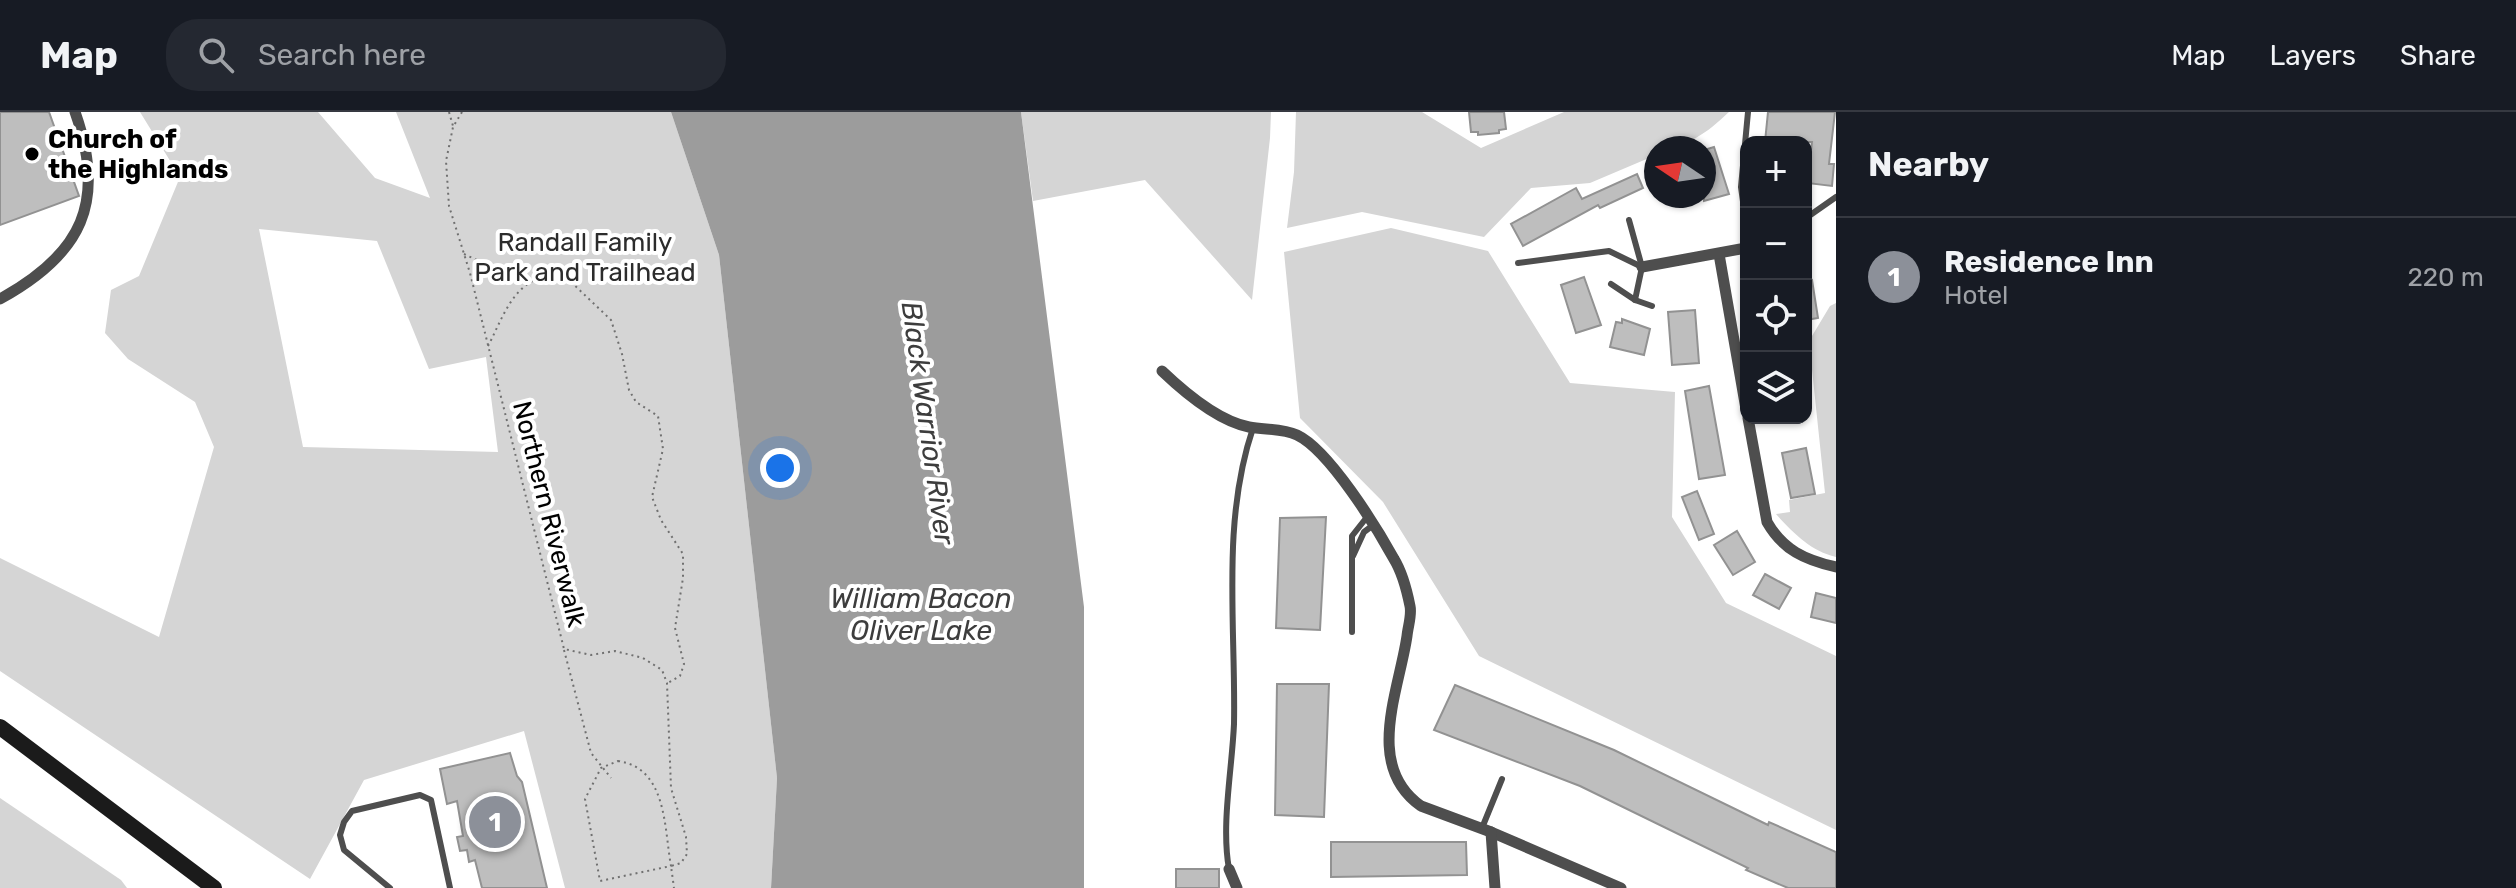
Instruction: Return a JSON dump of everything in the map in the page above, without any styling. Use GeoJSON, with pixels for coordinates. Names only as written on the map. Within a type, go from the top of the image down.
{"type":"FeatureCollection","features":[{"type":"Feature","properties":{"kind":"main road"},"geometry":{"type":"LineString","coordinates":[[0,727],[214,888]]}},
{"type":"Feature","properties":{"kind":"street"},"geometry":{"type":"LineString","coordinates":[[0,299],[21,288],[57,260],[83,218],[90,190],[88,157],[75,112]]}},
{"type":"Feature","properties":{"kind":"street"},"geometry":{"type":"LineString","coordinates":[[1642,267],[1740,249]]}},
{"type":"Feature","properties":{"kind":"street"},"geometry":{"type":"LineString","coordinates":[[1719,254],[1740,375]]}},
{"type":"Feature","properties":{"kind":"street"},"geometry":{"type":"LineString","coordinates":[[1162,371],[1187,395],[1230,420],[1253,428],[1297,435],[1310,444],[1332,467],[1396,562],[1411,608],[1404,657],[1391,705],[1388,738],[1393,771],[1400,786],[1421,806],[1487,830],[1601,884],[1621,888]]}},
{"type":"Feature","properties":{"kind":"street"},"geometry":{"type":"LineString","coordinates":[[1749,424],[1767,522],[1776,537],[1802,557],[1836,567]]}},
{"type":"Feature","properties":{"kind":"street"},"geometry":{"type":"LineString","coordinates":[[1487,830],[1495,888]]}},
{"type":"Feature","properties":{"kind":"street"},"geometry":{"type":"LineString","coordinates":[[1229,869],[1237,888]]}},
{"type":"Feature","properties":{"kind":"lane"},"geometry":{"type":"LineString","coordinates":[[1744,208],[1741,187],[1748,112]]}},
{"type":"Feature","properties":{"kind":"lane"},"geometry":{"type":"LineString","coordinates":[[1812,214],[1836,197]]}},
{"type":"Feature","properties":{"kind":"lane"},"geometry":{"type":"LineString","coordinates":[[1629,220],[1642,267],[1635,300]]}},
{"type":"Feature","properties":{"kind":"lane"},"geometry":{"type":"LineString","coordinates":[[1518,263],[1609,251],[1642,267]]}},
{"type":"Feature","properties":{"kind":"lane"},"geometry":{"type":"LineString","coordinates":[[1611,284],[1635,300],[1652,306]]}},
{"type":"Feature","properties":{"kind":"lane"},"geometry":{"type":"LineString","coordinates":[[1229,869],[1225,846],[1234,725],[1232,569],[1241,465],[1253,428]]}},
{"type":"Feature","properties":{"kind":"lane"},"geometry":{"type":"LineString","coordinates":[[1352,632],[1352,536],[1369,521]]}},
{"type":"Feature","properties":{"kind":"lane"},"geometry":{"type":"LineString","coordinates":[[1487,830],[1502,779]]}},
{"type":"Feature","properties":{"kind":"lane"},"geometry":{"type":"LineString","coordinates":[[390,888],[344,850],[340,835],[344,822],[352,811],[420,795],[431,800],[450,888]]}},
{"type":"Feature","properties":{"kind":"path"},"geometry":{"type":"LineString","coordinates":[[449,112],[453,127]]}},
{"type":"Feature","properties":{"kind":"path","name":"Northern Riverwalk"},"geometry":{"type":"LineString","coordinates":[[462,112],[453,127],[446,161],[449,206],[488,346],[564,649],[591,655],[615,651],[643,658],[662,670],[667,683]]}},
{"type":"Feature","properties":{"kind":"path"},"geometry":{"type":"LineString","coordinates":[[464,254],[527,284]]}},
{"type":"Feature","properties":{"kind":"path"},"geometry":{"type":"LineString","coordinates":[[488,346],[513,300],[527,284],[543,278],[569,280],[611,320],[629,390],[636,402],[658,416],[663,449],[652,497],[661,520],[683,554],[683,578],[675,628],[684,664],[680,676],[667,683],[671,788],[686,837],[687,854],[681,863],[671,866],[600,881],[585,799],[601,768],[618,761],[632,763],[646,771],[658,788],[671,866],[674,888]]}},
{"type":"Feature","properties":{"kind":"path"},"geometry":{"type":"LineString","coordinates":[[564,649],[591,753],[611,778]]}},
{"type":"Feature","properties":{"kind":"green space","name":"Randall Family Park and Trailhead"},"geometry":{"type":"Polygon","coordinates":[[[140,112],[318,112],[375,178],[430,198],[396,112],[671,112],[719,255],[777,778],[771,888],[565,888],[524,731],[364,780],[310,879],[0,671],[0,558],[159,637],[214,447],[195,402],[128,359],[105,333],[111,290],[139,276],[180,177],[140,112]],[[259,229],[303,447],[498,452],[486,357],[429,369],[377,241],[259,229]]]}},
{"type":"Feature","properties":{"kind":"green space"},"geometry":{"type":"Polygon","coordinates":[[[1021,112],[1271,112],[1252,300],[1145,180],[1033,201],[1021,112]]]}},
{"type":"Feature","properties":{"kind":"green space"},"geometry":{"type":"Polygon","coordinates":[[[1296,112],[1422,112],[1481,148],[1564,112],[1729,112],[1699,136],[1644,136],[1644,160],[1590,183],[1531,188],[1484,237],[1362,212],[1287,228],[1294,172],[1296,112]]]}},
{"type":"Feature","properties":{"kind":"green space"},"geometry":{"type":"Polygon","coordinates":[[[1391,228],[1488,251],[1570,383],[1675,392],[1672,517],[1726,603],[1836,656],[1836,830],[1479,656],[1383,502],[1300,418],[1284,252],[1391,228]]]}},
{"type":"Feature","properties":{"kind":"green space"},"geometry":{"type":"Polygon","coordinates":[[[1836,303],[1836,557],[1811,546],[1776,514],[1790,512],[1789,500],[1825,493],[1812,370],[1812,336],[1830,306],[1836,303]]]}},
{"type":"Feature","properties":{"kind":"green space"},"geometry":{"type":"Polygon","coordinates":[[[0,798],[121,880],[127,888],[0,888],[0,798]]]}},
{"type":"Feature","properties":{"kind":"water","name":"William Bacon Oliver Lake"},"geometry":{"type":"Polygon","coordinates":[[[671,112],[1021,112],[1084,607],[1084,888],[771,888],[777,778],[719,255],[671,112]]]}},
{"type":"Feature","properties":{"kind":"building","name":"Church of the Highlands"},"geometry":{"type":"Polygon","coordinates":[[[0,112],[49,112],[79,196],[0,225],[0,112]]]}},
{"type":"Feature","properties":{"kind":"building"},"geometry":{"type":"Polygon","coordinates":[[[1469,112],[1504,112],[1506,129],[1499,130],[1499,133],[1478,135],[1478,132],[1471,132],[1469,112]]]}},
{"type":"Feature","properties":{"kind":"building"},"geometry":{"type":"Polygon","coordinates":[[[1768,112],[1835,112],[1829,164],[1834,164],[1832,186],[1812,184],[1812,136],[1766,136],[1768,112]]]}},
{"type":"Feature","properties":{"kind":"building"},"geometry":{"type":"Polygon","coordinates":[[[1716,153],[1729,194],[1716,198],[1716,153]]]}},
{"type":"Feature","properties":{"kind":"building"},"geometry":{"type":"Polygon","coordinates":[[[1637,174],[1643,188],[1600,208],[1598,205],[1523,246],[1511,224],[1576,188],[1582,199],[1637,174]]]}},
{"type":"Feature","properties":{"kind":"building"},"geometry":{"type":"Polygon","coordinates":[[[1584,277],[1601,325],[1576,333],[1561,285],[1584,277]]]}},
{"type":"Feature","properties":{"kind":"building"},"geometry":{"type":"Polygon","coordinates":[[[1812,280],[1818,318],[1812,319],[1812,280]]]}},
{"type":"Feature","properties":{"kind":"building"},"geometry":{"type":"Polygon","coordinates":[[[1695,310],[1699,363],[1672,365],[1668,312],[1695,310]]]}},
{"type":"Feature","properties":{"kind":"building"},"geometry":{"type":"Polygon","coordinates":[[[1622,319],[1650,329],[1644,355],[1610,347],[1616,322],[1622,323],[1622,319]]]}},
{"type":"Feature","properties":{"kind":"building"},"geometry":{"type":"Polygon","coordinates":[[[1709,386],[1725,475],[1699,479],[1685,391],[1709,386]]]}},
{"type":"Feature","properties":{"kind":"building"},"geometry":{"type":"Polygon","coordinates":[[[1806,448],[1815,494],[1791,498],[1782,453],[1806,448]]]}},
{"type":"Feature","properties":{"kind":"building"},"geometry":{"type":"Polygon","coordinates":[[[1697,491],[1714,534],[1699,540],[1682,497],[1697,491]]]}},
{"type":"Feature","properties":{"kind":"building"},"geometry":{"type":"Polygon","coordinates":[[[1326,517],[1320,630],[1276,628],[1280,518],[1326,517]]]}},
{"type":"Feature","properties":{"kind":"building"},"geometry":{"type":"Polygon","coordinates":[[[1737,531],[1755,562],[1733,575],[1714,545],[1737,531]]]}},
{"type":"Feature","properties":{"kind":"building"},"geometry":{"type":"Polygon","coordinates":[[[1765,574],[1791,588],[1779,609],[1753,595],[1765,574]]]}},
{"type":"Feature","properties":{"kind":"building"},"geometry":{"type":"Polygon","coordinates":[[[1816,593],[1836,598],[1836,623],[1811,617],[1816,593]]]}},
{"type":"Feature","properties":{"kind":"building"},"geometry":{"type":"Polygon","coordinates":[[[1277,684],[1329,684],[1324,817],[1275,815],[1277,684]]]}},
{"type":"Feature","properties":{"kind":"building"},"geometry":{"type":"Polygon","coordinates":[[[1455,685],[1614,750],[1768,825],[1769,822],[1836,852],[1836,888],[1788,888],[1580,786],[1434,730],[1455,685]]]}},
{"type":"Feature","properties":{"kind":"building"},"geometry":{"type":"Polygon","coordinates":[[[510,753],[522,782],[547,888],[482,888],[475,860],[469,862],[467,850],[460,851],[457,837],[463,836],[457,801],[447,804],[440,769],[510,753]]]}},
{"type":"Feature","properties":{"kind":"building"},"geometry":{"type":"Polygon","coordinates":[[[1331,842],[1466,842],[1467,875],[1331,877],[1331,842]]]}},
{"type":"Feature","properties":{"kind":"building"},"geometry":{"type":"Polygon","coordinates":[[[1176,869],[1219,869],[1219,888],[1176,888],[1176,869]]]}},
{"type":"Feature","properties":{"kind":"place","name":"Church of the Highlands"},"geometry":{"type":"Point","coordinates":[32,154]}},
{"type":"Feature","properties":{"kind":"place","name":"Residence Inn"},"geometry":{"type":"Point","coordinates":[495,822]}},
{"type":"Feature","properties":{"kind":"water label","name":"Black Warrior River"},"geometry":{"type":"Point","coordinates":[928,423]}}]}
